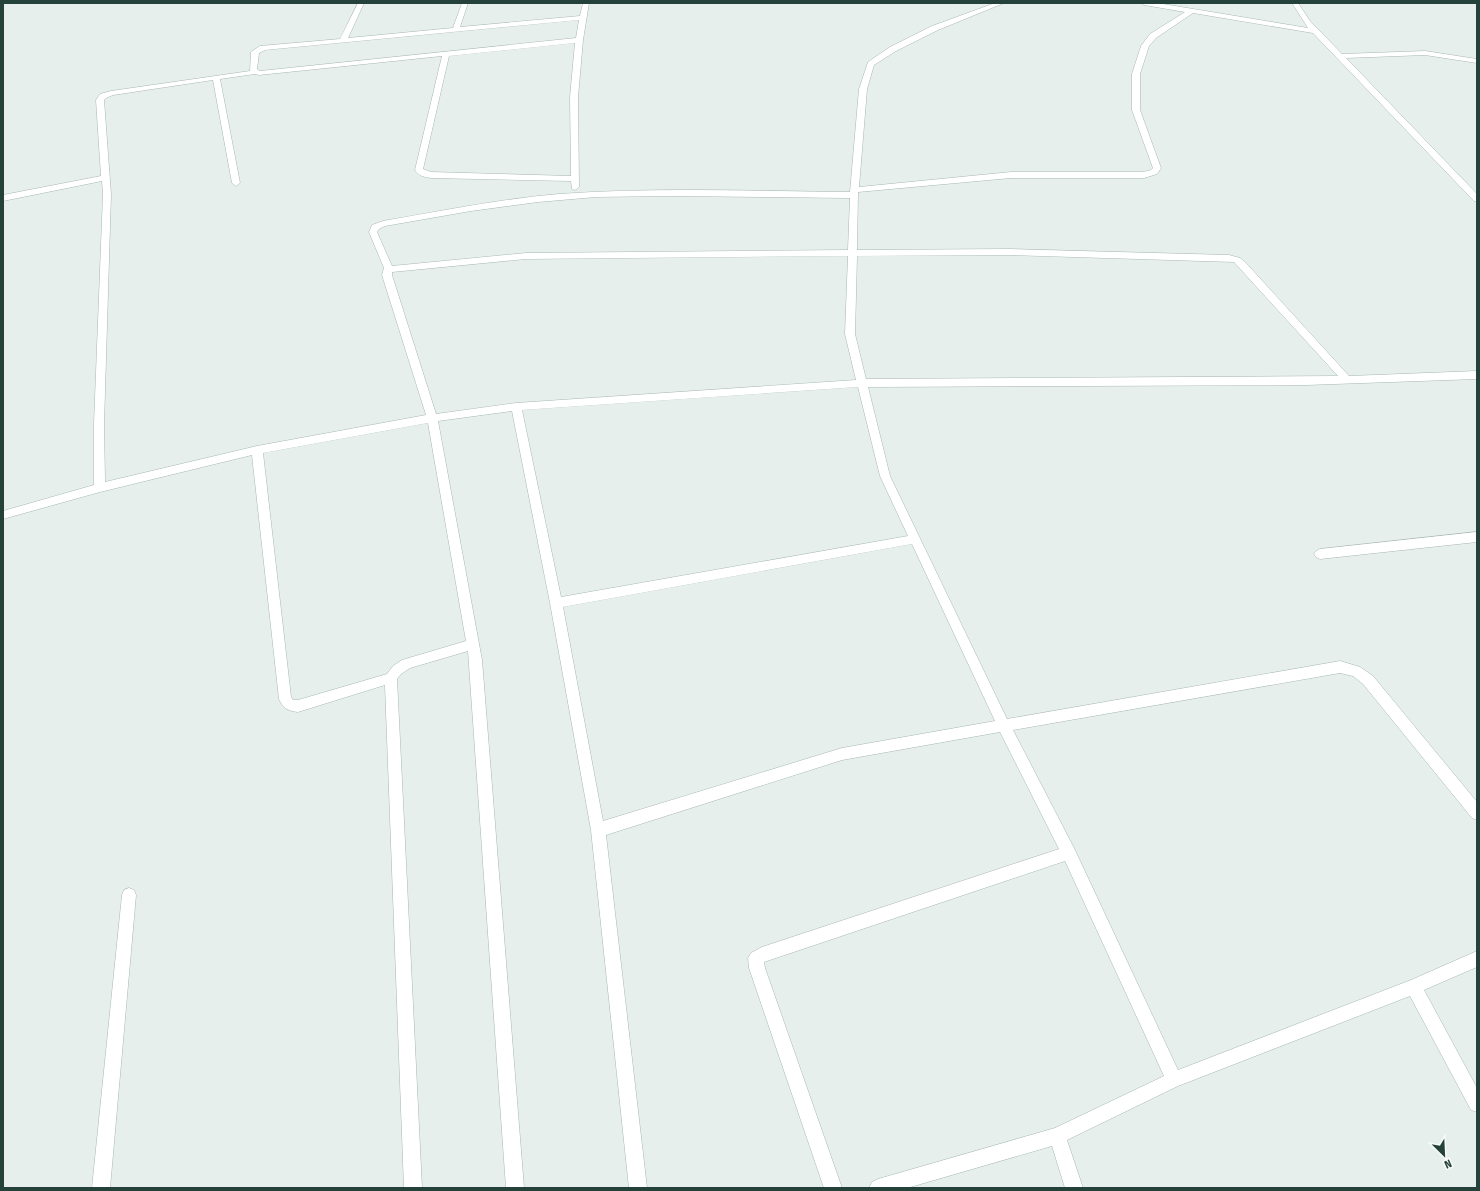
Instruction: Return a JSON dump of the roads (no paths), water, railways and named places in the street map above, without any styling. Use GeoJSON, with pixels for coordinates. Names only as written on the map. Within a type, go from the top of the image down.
{"type":"FeatureCollection","features":[{"type":"Feature","properties":{"kind":"street"},"geometry":{"type":"LineString","coordinates":[[343,40],[361,3]]}},
{"type":"Feature","properties":{"kind":"street"},"geometry":{"type":"LineString","coordinates":[[456,30],[465,3]]}},
{"type":"Feature","properties":{"kind":"street"},"geometry":{"type":"LineString","coordinates":[[575,197],[574,96],[578,40],[586,3]]}},
{"type":"Feature","properties":{"kind":"street"},"geometry":{"type":"LineString","coordinates":[[1001,3],[934,28],[893,49],[871,64],[863,89],[854,192],[850,334],[885,476],[1004,727],[1069,853],[1174,1080]]}},
{"type":"Feature","properties":{"kind":"street"},"geometry":{"type":"LineString","coordinates":[[1144,3],[1316,31]]}},
{"type":"Feature","properties":{"kind":"street"},"geometry":{"type":"LineString","coordinates":[[1294,3],[1307,22],[1477,199]]}},
{"type":"Feature","properties":{"kind":"street"},"geometry":{"type":"LineString","coordinates":[[515,1188],[476,660],[432,418],[387,275],[387,270],[389,269],[373,232],[375,227],[383,224],[478,208],[575,197],[629,194],[854,192],[1011,175],[1144,175],[1154,172],[1157,168],[1136,110],[1136,74],[1145,46],[1154,36],[1191,11]]}},
{"type":"Feature","properties":{"kind":"street"},"geometry":{"type":"LineString","coordinates":[[255,72],[253,70],[254,58],[255,52],[258,49],[583,18]]}},
{"type":"Feature","properties":{"kind":"street"},"geometry":{"type":"LineString","coordinates":[[100,488],[99,424],[107,194],[100,100],[104,96],[111,93],[255,72],[578,40]]}},
{"type":"Feature","properties":{"kind":"street"},"geometry":{"type":"LineString","coordinates":[[1339,56],[1425,52],[1477,60]]}},
{"type":"Feature","properties":{"kind":"street"},"geometry":{"type":"LineString","coordinates":[[446,53],[419,170],[424,174],[431,175],[575,179]]}},
{"type":"Feature","properties":{"kind":"street"},"geometry":{"type":"LineString","coordinates":[[216,78],[236,183]]}},
{"type":"Feature","properties":{"kind":"street"},"geometry":{"type":"LineString","coordinates":[[3,198],[106,178]]}},
{"type":"Feature","properties":{"kind":"street"},"geometry":{"type":"LineString","coordinates":[[389,269],[510,257],[635,257],[1010,252],[1229,258],[1237,260],[1346,379]]}},
{"type":"Feature","properties":{"kind":"street"},"geometry":{"type":"LineString","coordinates":[[3,515],[100,488],[257,450],[432,418],[516,407],[862,383],[1306,381],[1477,375]]}},
{"type":"Feature","properties":{"kind":"street"},"geometry":{"type":"LineString","coordinates":[[516,407],[556,603],[598,830],[638,1188]]}},
{"type":"Feature","properties":{"kind":"street"},"geometry":{"type":"LineString","coordinates":[[257,450],[285,699],[290,705],[298,706],[391,678],[397,670],[406,664],[473,644]]}},
{"type":"Feature","properties":{"kind":"street"},"geometry":{"type":"LineString","coordinates":[[1320,554],[1477,537]]}},
{"type":"Feature","properties":{"kind":"street"},"geometry":{"type":"LineString","coordinates":[[556,603],[915,539]]}},
{"type":"Feature","properties":{"kind":"street"},"geometry":{"type":"LineString","coordinates":[[598,830],[842,754],[1004,727],[1340,667],[1356,671],[1368,680],[1477,813]]}},
{"type":"Feature","properties":{"kind":"street"},"geometry":{"type":"LineString","coordinates":[[391,678],[413,1188]]}},
{"type":"Feature","properties":{"kind":"street"},"geometry":{"type":"LineString","coordinates":[[833,1188],[757,968],[756,958],[769,952],[1069,853]]}},
{"type":"Feature","properties":{"kind":"street"},"geometry":{"type":"LineString","coordinates":[[101,1188],[129,894]]}},
{"type":"Feature","properties":{"kind":"street"},"geometry":{"type":"LineString","coordinates":[[878,1188],[1057,1136],[1174,1080],[1414,987],[1477,959]]}},
{"type":"Feature","properties":{"kind":"street"},"geometry":{"type":"LineString","coordinates":[[1414,987],[1477,1104]]}},
{"type":"Feature","properties":{"kind":"street"},"geometry":{"type":"LineString","coordinates":[[1057,1136],[1074,1188]]}}]}
